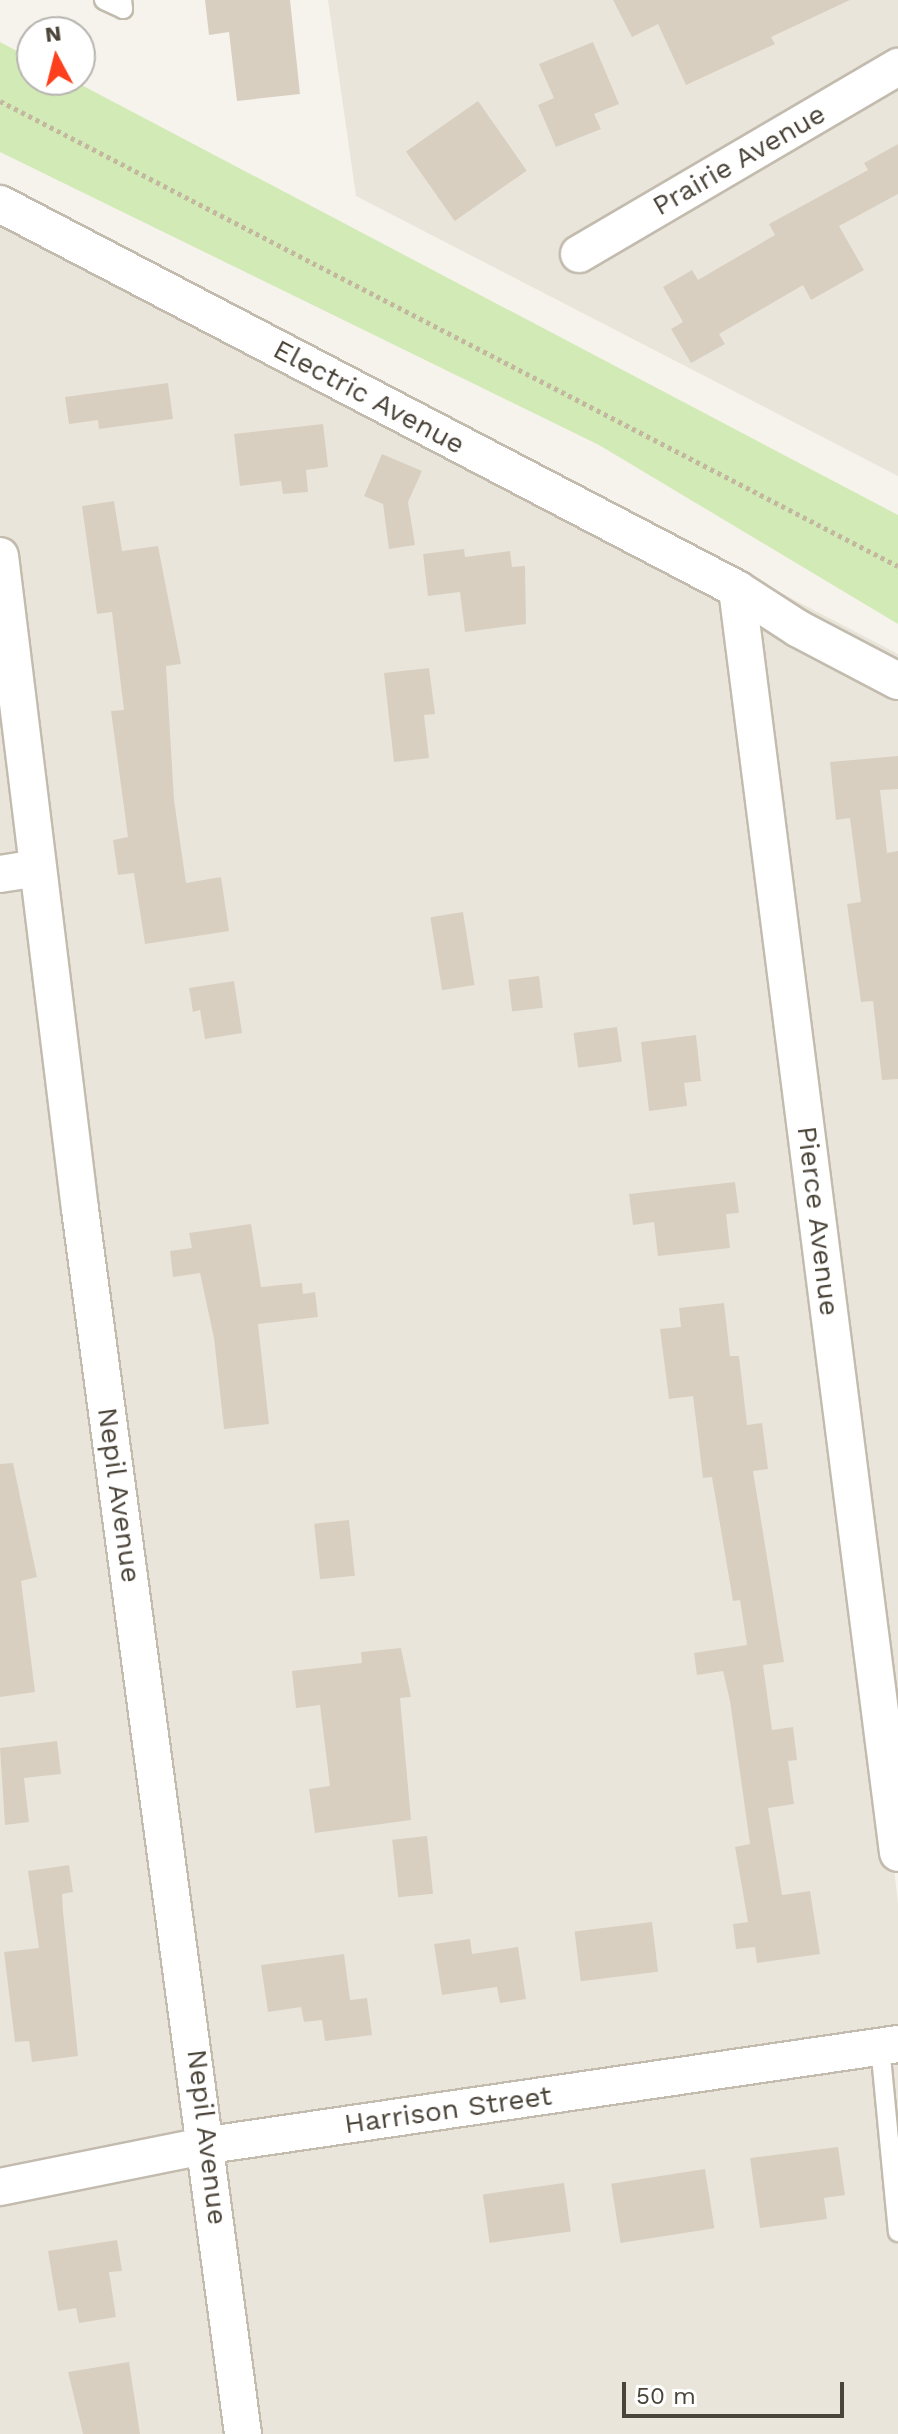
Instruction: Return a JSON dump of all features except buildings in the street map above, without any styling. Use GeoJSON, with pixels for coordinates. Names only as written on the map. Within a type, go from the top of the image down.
{"type":"FeatureCollection","features":[{"type":"Feature","properties":{"kind":"street","name":"Prairie Avenue"},"geometry":{"type":"LineString","coordinates":[[579,254],[898,67]]}},
{"type":"Feature","properties":{"kind":"street","name":"Electric Avenue"},"geometry":{"type":"LineString","coordinates":[[0,204],[737,589],[797,628],[898,681]]}},
{"type":"Feature","properties":{"kind":"street","name":"Nepil Avenue"},"geometry":{"type":"LineString","coordinates":[[0,556],[36,868],[209,2145],[243,2434]]}},
{"type":"Feature","properties":{"kind":"street","name":"Pierce Avenue"},"geometry":{"type":"LineString","coordinates":[[737,589],[898,1853]]}},
{"type":"Feature","properties":{"kind":"street"},"geometry":{"type":"LineString","coordinates":[[0,874],[36,868]]}},
{"type":"Feature","properties":{"kind":"street","name":"Harrison Street"},"geometry":{"type":"LineString","coordinates":[[0,2187],[209,2145],[889,2045]]}},
{"type":"Feature","properties":{"kind":"lane"},"geometry":{"type":"LineString","coordinates":[[104,0],[123,9],[122,0]]}},
{"type":"Feature","properties":{"kind":"lane"},"geometry":{"type":"LineString","coordinates":[[889,2045],[898,2232]]}},
{"type":"Feature","properties":{"kind":"path"},"geometry":{"type":"LineString","coordinates":[[0,101],[898,566]]}},
{"type":"Feature","properties":{"kind":"shaded area"},"geometry":{"type":"Polygon","coordinates":[[[328,0],[898,0],[898,476],[356,196],[328,0]]]}},
{"type":"Feature","properties":{"kind":"shaded area"},"geometry":{"type":"Polygon","coordinates":[[[0,186],[898,654],[898,1786],[886,1793],[898,1905],[898,2434],[0,2434],[0,186]]]}},
{"type":"Feature","properties":{"kind":"green space"},"geometry":{"type":"Polygon","coordinates":[[[0,42],[16,50],[16,96],[96,96],[96,93],[898,515],[898,624],[599,445],[0,152],[0,42]]]}}]}
